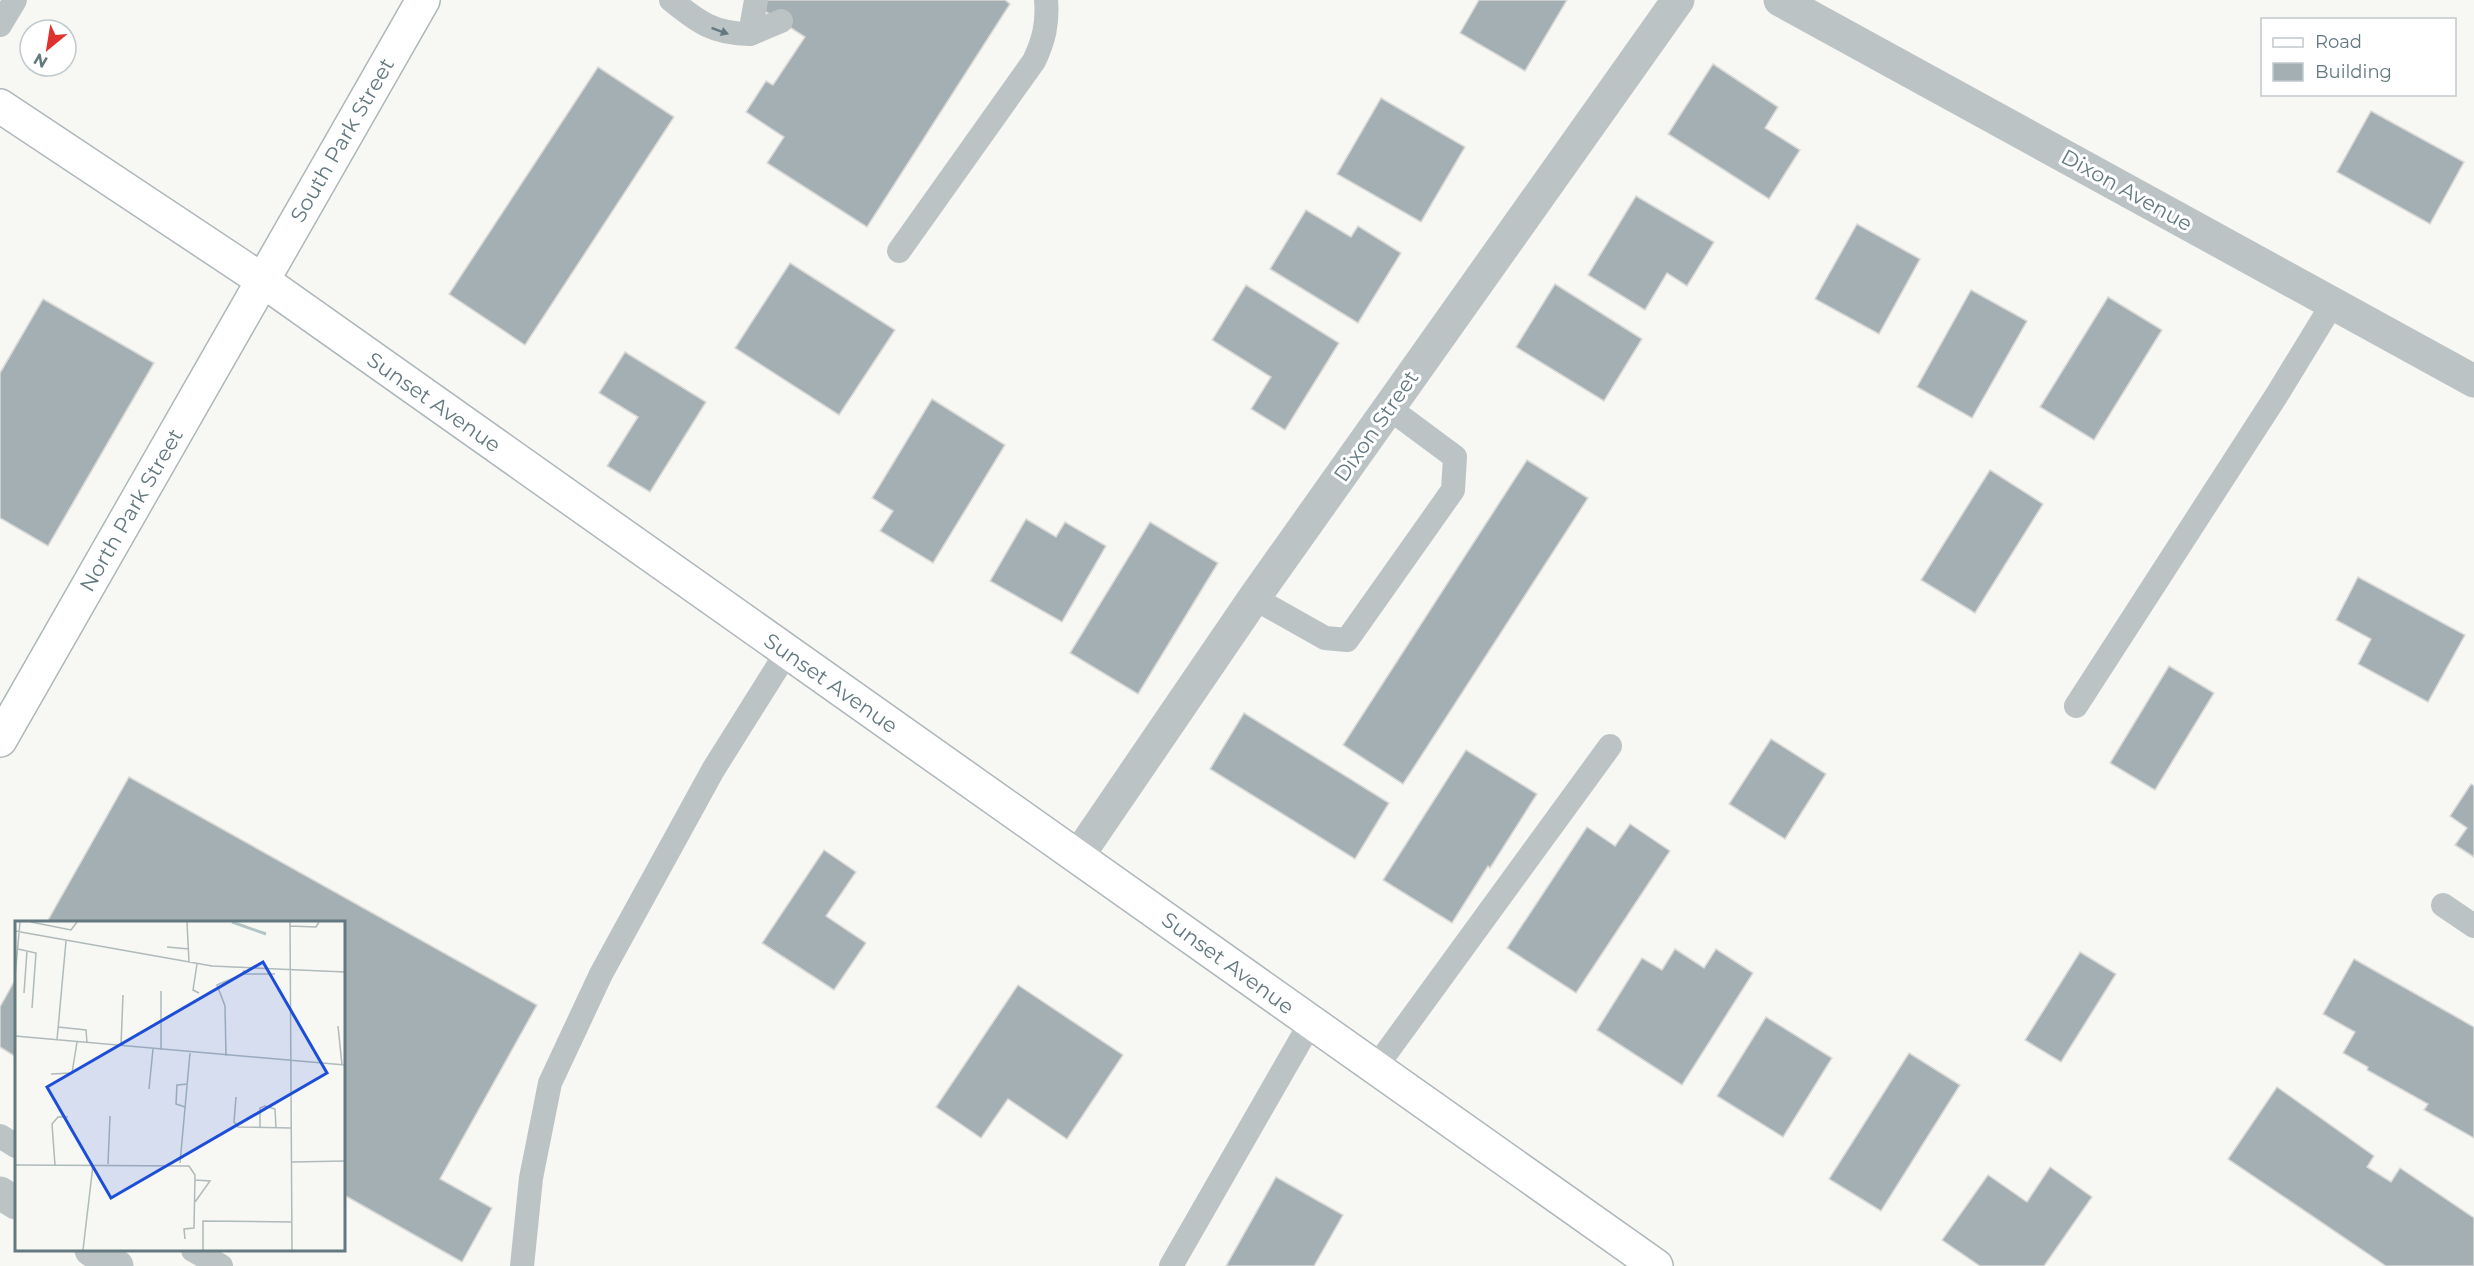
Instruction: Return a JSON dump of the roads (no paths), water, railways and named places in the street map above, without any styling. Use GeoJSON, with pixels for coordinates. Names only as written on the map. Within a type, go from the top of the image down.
{"type":"FeatureCollection","features":[{"type":"Feature","properties":{"kind":"main road","name":"South Park Street"},"geometry":{"type":"LineString","coordinates":[[262,280],[423,0]]}},
{"type":"Feature","properties":{"kind":"main road","name":"Sunset Avenue"},"geometry":{"type":"LineString","coordinates":[[0,106],[262,280],[1376,1067],[1641,1262]]}},
{"type":"Feature","properties":{"kind":"main road","name":"North Park Street"},"geometry":{"type":"LineString","coordinates":[[0,740],[262,280]]}},
{"type":"Feature","properties":{"kind":"street","name":"Dixon Street"},"geometry":{"type":"LineString","coordinates":[[1078,856],[1254,598],[1678,0]]}},
{"type":"Feature","properties":{"kind":"street","name":"Dixon Avenue"},"geometry":{"type":"LineString","coordinates":[[1780,0],[2333,303],[2470,370]]}},
{"type":"Feature","properties":{"kind":"street"},"geometry":{"type":"LineString","coordinates":[[0,1193],[15,1202]]}},
{"type":"Feature","properties":{"kind":"street"},"geometry":{"type":"LineString","coordinates":[[93,1251],[117,1266]]}},
{"type":"Feature","properties":{"kind":"lane"},"geometry":{"type":"LineString","coordinates":[[0,25],[15,0]]}},
{"type":"Feature","properties":{"kind":"lane"},"geometry":{"type":"LineString","coordinates":[[671,0],[697,22],[728,34],[750,34],[781,21]]}},
{"type":"Feature","properties":{"kind":"lane"},"geometry":{"type":"LineString","coordinates":[[750,34],[756,0]]}},
{"type":"Feature","properties":{"kind":"lane"},"geometry":{"type":"LineString","coordinates":[[899,251],[1034,60],[1043,42],[1048,20],[1046,0]]}},
{"type":"Feature","properties":{"kind":"lane"},"geometry":{"type":"LineString","coordinates":[[2076,706],[2333,303]]}},
{"type":"Feature","properties":{"kind":"lane"},"geometry":{"type":"LineString","coordinates":[[1254,598],[1325,638],[1347,640],[1453,490],[1455,457],[1389,408]]}},
{"type":"Feature","properties":{"kind":"lane"},"geometry":{"type":"LineString","coordinates":[[522,1266],[531,1178],[550,1083],[601,974],[690,811],[787,652]]}},
{"type":"Feature","properties":{"kind":"lane"},"geometry":{"type":"LineString","coordinates":[[1376,1067],[1610,746]]}},
{"type":"Feature","properties":{"kind":"lane"},"geometry":{"type":"LineString","coordinates":[[2443,905],[2474,926]]}},
{"type":"Feature","properties":{"kind":"lane"},"geometry":{"type":"LineString","coordinates":[[1171,1266],[1311,1022]]}},
{"type":"Feature","properties":{"kind":"lane"},"geometry":{"type":"LineString","coordinates":[[0,1136],[15,1145]]}},
{"type":"Feature","properties":{"kind":"lane"},"geometry":{"type":"LineString","coordinates":[[195,1251],[221,1266]]}}]}
